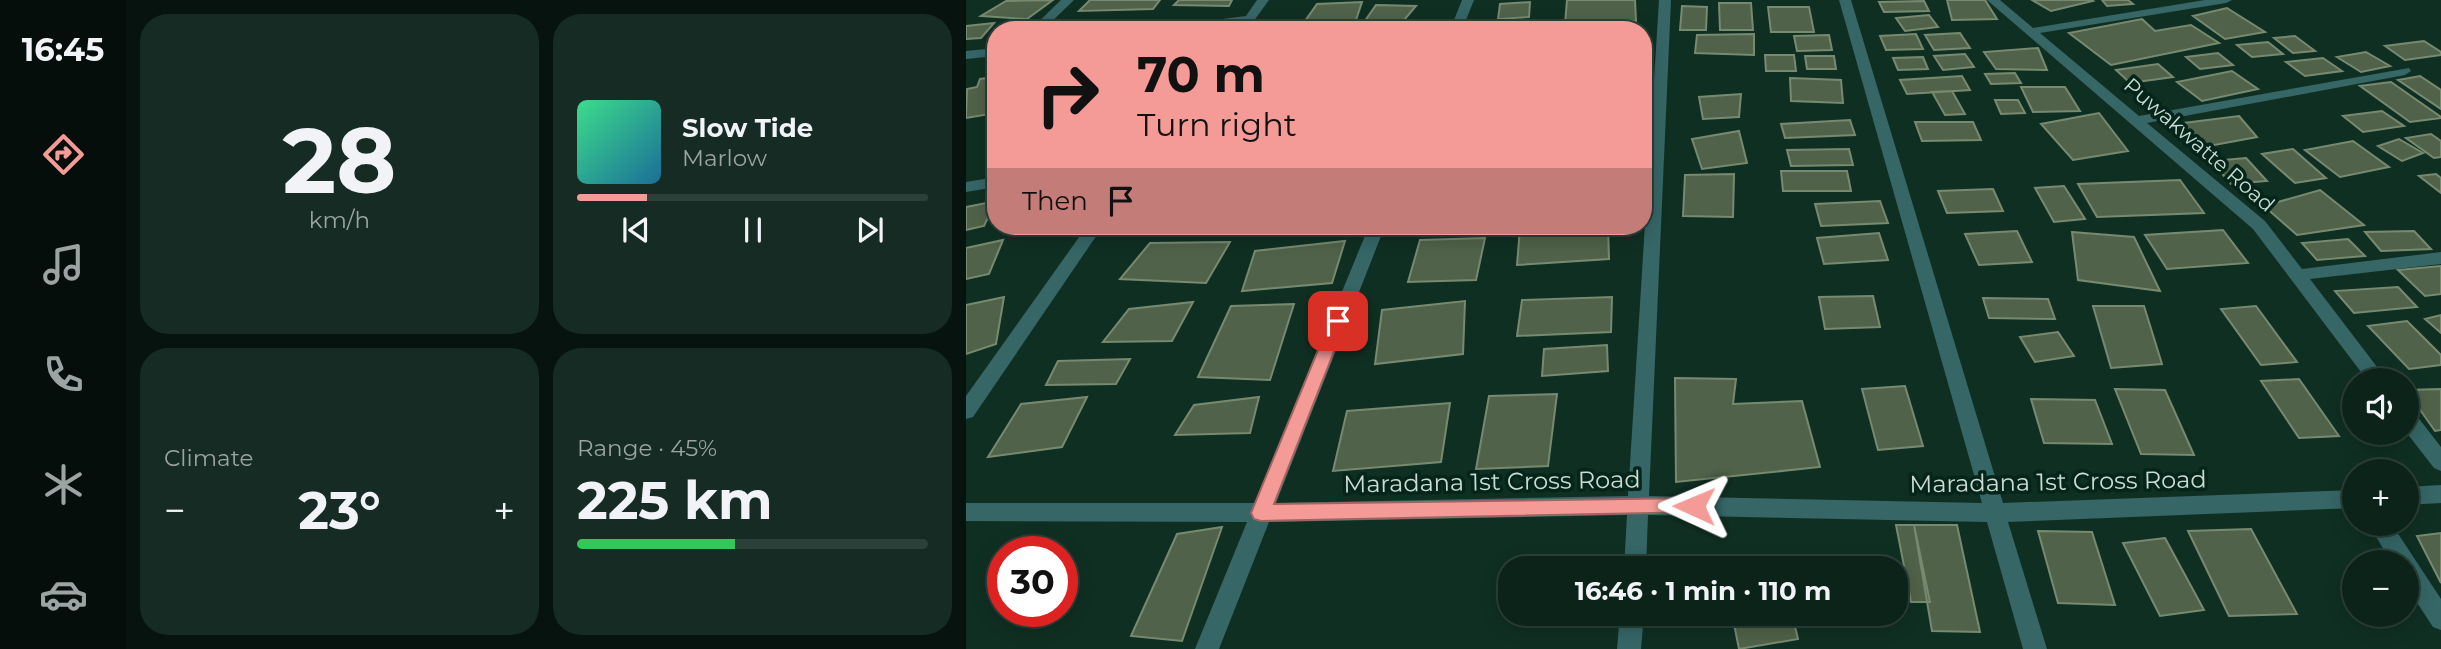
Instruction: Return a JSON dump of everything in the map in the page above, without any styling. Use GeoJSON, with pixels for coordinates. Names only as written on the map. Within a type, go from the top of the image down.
{"type":"FeatureCollection","features":[{"type":"Feature","properties":{"kind":"street"},"geometry":{"type":"LineString","coordinates":[[1046,21],[1068,0]]}},
{"type":"Feature","properties":{"kind":"street"},"geometry":{"type":"LineString","coordinates":[[1235,21],[1250,19],[1263,0]]}},
{"type":"Feature","properties":{"kind":"street"},"geometry":{"type":"LineString","coordinates":[[1460,21],[1468,0]]}},
{"type":"Feature","properties":{"kind":"street"},"geometry":{"type":"LineString","coordinates":[[1636,556],[1665,0]]}},
{"type":"Feature","properties":{"kind":"street"},"geometry":{"type":"LineString","coordinates":[[1845,0],[2035,649]]}},
{"type":"Feature","properties":{"kind":"street","name":"Puwakwatte Road"},"geometry":{"type":"LineString","coordinates":[[1993,0],[2033,31],[2259,225],[2369,368]]}},
{"type":"Feature","properties":{"kind":"street"},"geometry":{"type":"LineString","coordinates":[[2033,31],[2226,0]]}},
{"type":"Feature","properties":{"kind":"street"},"geometry":{"type":"LineString","coordinates":[[966,55],[987,52]]}},
{"type":"Feature","properties":{"kind":"street"},"geometry":{"type":"LineString","coordinates":[[2136,121],[2405,71]]}},
{"type":"Feature","properties":{"kind":"street"},"geometry":{"type":"LineString","coordinates":[[966,187],[987,184]]}},
{"type":"Feature","properties":{"kind":"street"},"geometry":{"type":"LineString","coordinates":[[966,411],[1089,235]]}},
{"type":"Feature","properties":{"kind":"street"},"geometry":{"type":"LineString","coordinates":[[1207,649],[1373,235]]}},
{"type":"Feature","properties":{"kind":"street"},"geometry":{"type":"LineString","coordinates":[[2298,275],[2441,258]]}},
{"type":"Feature","properties":{"kind":"street"},"geometry":{"type":"LineString","coordinates":[[2419,434],[2441,462]]}},
{"type":"Feature","properties":{"kind":"street"},"geometry":{"type":"LineString","coordinates":[[2419,495],[2441,494]]}},
{"type":"Feature","properties":{"kind":"street","name":"Maradana 1st Cross Road"},"geometry":{"type":"LineString","coordinates":[[966,512],[1261,513],[1639,505],[1994,513],[2342,499]]}},
{"type":"Feature","properties":{"kind":"street"},"geometry":{"type":"LineString","coordinates":[[2419,585],[2441,619]]}},
{"type":"Feature","properties":{"kind":"street"},"geometry":{"type":"LineString","coordinates":[[1629,649],[1631,626]]}},
{"type":"Feature","properties":{"kind":"building"},"geometry":{"type":"Polygon","coordinates":[[[1053,0],[1027,19],[981,16],[1006,1],[1053,0]]]}},
{"type":"Feature","properties":{"kind":"building"},"geometry":{"type":"Polygon","coordinates":[[[1090,0],[1160,0],[1153,9],[1079,11],[1090,0]]]}},
{"type":"Feature","properties":{"kind":"building"},"geometry":{"type":"Polygon","coordinates":[[[1179,0],[1232,0],[1229,6],[1174,5],[1179,0]]]}},
{"type":"Feature","properties":{"kind":"building"},"geometry":{"type":"Polygon","coordinates":[[[1567,0],[1635,0],[1636,21],[1565,21],[1567,0]]]}},
{"type":"Feature","properties":{"kind":"building"},"geometry":{"type":"Polygon","coordinates":[[[1947,0],[1985,0],[1997,19],[1952,20],[1947,0]]]}},
{"type":"Feature","properties":{"kind":"building"},"geometry":{"type":"Polygon","coordinates":[[[2032,0],[2091,0],[2093,1],[2051,11],[2032,0]]]}},
{"type":"Feature","properties":{"kind":"building"},"geometry":{"type":"Polygon","coordinates":[[[2102,0],[2128,0],[2133,4],[2107,6],[2102,0]]]}},
{"type":"Feature","properties":{"kind":"building"},"geometry":{"type":"Polygon","coordinates":[[[1924,1],[1929,11],[1884,12],[1879,2],[1924,1]]]}},
{"type":"Feature","properties":{"kind":"building"},"geometry":{"type":"Polygon","coordinates":[[[1362,2],[1356,20],[1305,21],[1317,4],[1362,2]]]}},
{"type":"Feature","properties":{"kind":"building"},"geometry":{"type":"Polygon","coordinates":[[[1530,2],[1529,17],[1498,19],[1500,4],[1530,2]]]}},
{"type":"Feature","properties":{"kind":"building"},"geometry":{"type":"Polygon","coordinates":[[[1719,3],[1751,3],[1753,30],[1720,30],[1719,3]]]}},
{"type":"Feature","properties":{"kind":"building"},"geometry":{"type":"Polygon","coordinates":[[[1376,5],[1416,6],[1403,21],[1365,21],[1376,5]]]}},
{"type":"Feature","properties":{"kind":"building"},"geometry":{"type":"Polygon","coordinates":[[[1682,6],[1707,7],[1706,30],[1680,30],[1682,6]]]}},
{"type":"Feature","properties":{"kind":"building"},"geometry":{"type":"Polygon","coordinates":[[[1768,7],[1809,7],[1814,32],[1771,32],[1768,7]]]}},
{"type":"Feature","properties":{"kind":"building"},"geometry":{"type":"Polygon","coordinates":[[[2227,8],[2265,32],[2225,39],[2193,16],[2227,8]]]}},
{"type":"Feature","properties":{"kind":"building"},"geometry":{"type":"Polygon","coordinates":[[[1929,15],[1938,27],[1905,31],[1896,18],[1929,15]]]}},
{"type":"Feature","properties":{"kind":"building"},"geometry":{"type":"Polygon","coordinates":[[[2142,19],[2155,31],[2191,25],[2219,43],[2111,65],[2069,33],[2142,19]]]}},
{"type":"Feature","properties":{"kind":"building"},"geometry":{"type":"Polygon","coordinates":[[[987,24],[987,31],[981,38],[966,39],[966,26],[987,24]]]}},
{"type":"Feature","properties":{"kind":"building"},"geometry":{"type":"Polygon","coordinates":[[[1960,33],[1970,48],[1934,50],[1925,35],[1960,33]]]}},
{"type":"Feature","properties":{"kind":"building"},"geometry":{"type":"Polygon","coordinates":[[[1754,34],[1754,55],[1695,53],[1697,35],[1754,34]]]}},
{"type":"Feature","properties":{"kind":"building"},"geometry":{"type":"Polygon","coordinates":[[[1916,34],[1923,49],[1886,50],[1880,36],[1916,34]]]}},
{"type":"Feature","properties":{"kind":"building"},"geometry":{"type":"Polygon","coordinates":[[[1829,35],[1832,50],[1797,51],[1794,36],[1829,35]]]}},
{"type":"Feature","properties":{"kind":"building"},"geometry":{"type":"Polygon","coordinates":[[[2295,36],[2315,51],[2293,53],[2274,38],[2295,36]]]}},
{"type":"Feature","properties":{"kind":"building"},"geometry":{"type":"Polygon","coordinates":[[[2424,41],[2441,52],[2441,55],[2405,60],[2385,46],[2424,41]]]}},
{"type":"Feature","properties":{"kind":"building"},"geometry":{"type":"Polygon","coordinates":[[[2268,42],[2283,54],[2252,57],[2237,45],[2268,42]]]}},
{"type":"Feature","properties":{"kind":"building"},"geometry":{"type":"Polygon","coordinates":[[[2038,48],[2047,70],[1996,69],[1984,52],[2038,48]]]}},
{"type":"Feature","properties":{"kind":"building"},"geometry":{"type":"Polygon","coordinates":[[[2366,52],[2390,66],[2361,72],[2337,57],[2366,52]]]}},
{"type":"Feature","properties":{"kind":"building"},"geometry":{"type":"Polygon","coordinates":[[[2218,53],[2233,65],[2200,69],[2186,57],[2218,53]]]}},
{"type":"Feature","properties":{"kind":"building"},"geometry":{"type":"Polygon","coordinates":[[[1965,54],[1974,67],[1943,70],[1934,56],[1965,54]]]}},
{"type":"Feature","properties":{"kind":"building"},"geometry":{"type":"Polygon","coordinates":[[[1765,55],[1794,55],[1796,71],[1766,71],[1765,55]]]}},
{"type":"Feature","properties":{"kind":"building"},"geometry":{"type":"Polygon","coordinates":[[[1805,56],[1834,56],[1836,69],[1807,69],[1805,56]]]}},
{"type":"Feature","properties":{"kind":"building"},"geometry":{"type":"Polygon","coordinates":[[[1923,57],[1928,69],[1898,70],[1893,58],[1923,57]]]}},
{"type":"Feature","properties":{"kind":"building"},"geometry":{"type":"Polygon","coordinates":[[[2323,58],[2342,71],[2305,76],[2286,62],[2323,58]]]}},
{"type":"Feature","properties":{"kind":"building"},"geometry":{"type":"Polygon","coordinates":[[[2158,64],[2173,77],[2130,83],[2116,70],[2158,64]]]}},
{"type":"Feature","properties":{"kind":"building"},"geometry":{"type":"Polygon","coordinates":[[[2232,71],[2258,89],[2202,101],[2177,82],[2232,71]]]}},
{"type":"Feature","properties":{"kind":"building"},"geometry":{"type":"Polygon","coordinates":[[[2015,73],[2021,83],[1991,84],[1985,74],[2015,73]]]}},
{"type":"Feature","properties":{"kind":"building"},"geometry":{"type":"Polygon","coordinates":[[[1962,76],[1970,90],[1907,94],[1900,80],[1962,76]]]}},
{"type":"Feature","properties":{"kind":"building"},"geometry":{"type":"Polygon","coordinates":[[[2420,76],[2441,90],[2441,109],[2398,80],[2420,76]]]}},
{"type":"Feature","properties":{"kind":"building"},"geometry":{"type":"Polygon","coordinates":[[[987,78],[987,114],[966,118],[967,89],[977,87],[980,79],[987,78]]]}},
{"type":"Feature","properties":{"kind":"building"},"geometry":{"type":"Polygon","coordinates":[[[1790,78],[1841,80],[1843,103],[1791,101],[1790,78]]]}},
{"type":"Feature","properties":{"kind":"building"},"geometry":{"type":"Polygon","coordinates":[[[2391,82],[2441,118],[2410,122],[2360,86],[2391,82]]]}},
{"type":"Feature","properties":{"kind":"building"},"geometry":{"type":"Polygon","coordinates":[[[2021,87],[2065,87],[2080,111],[2033,112],[2021,87]]]}},
{"type":"Feature","properties":{"kind":"building"},"geometry":{"type":"Polygon","coordinates":[[[1952,91],[1965,114],[1945,115],[1932,92],[1952,91]]]}},
{"type":"Feature","properties":{"kind":"building"},"geometry":{"type":"Polygon","coordinates":[[[1741,94],[1739,117],[1703,119],[1699,97],[1741,94]]]}},
{"type":"Feature","properties":{"kind":"building"},"geometry":{"type":"Polygon","coordinates":[[[1995,100],[2018,100],[2025,113],[2001,114],[1995,100]]]}},
{"type":"Feature","properties":{"kind":"building"},"geometry":{"type":"Polygon","coordinates":[[[2382,111],[2404,126],[2363,132],[2343,116],[2382,111]]]}},
{"type":"Feature","properties":{"kind":"building"},"geometry":{"type":"Polygon","coordinates":[[[2099,113],[2128,151],[2073,160],[2041,124],[2099,113]]]}},
{"type":"Feature","properties":{"kind":"building"},"geometry":{"type":"Polygon","coordinates":[[[2239,116],[2257,137],[2209,146],[2176,124],[2239,116]]]}},
{"type":"Feature","properties":{"kind":"building"},"geometry":{"type":"Polygon","coordinates":[[[1850,120],[1855,135],[1785,138],[1781,124],[1850,120]]]}},
{"type":"Feature","properties":{"kind":"building"},"geometry":{"type":"Polygon","coordinates":[[[1915,122],[1973,122],[1981,140],[1922,141],[1915,122]]]}},
{"type":"Feature","properties":{"kind":"building"},"geometry":{"type":"Polygon","coordinates":[[[1739,131],[1747,163],[1702,169],[1692,139],[1739,131]]]}},
{"type":"Feature","properties":{"kind":"building"},"geometry":{"type":"Polygon","coordinates":[[[2431,134],[2441,141],[2441,157],[2434,158],[2406,138],[2431,134]]]}},
{"type":"Feature","properties":{"kind":"building"},"geometry":{"type":"Polygon","coordinates":[[[2399,139],[2423,153],[2402,161],[2378,146],[2399,139]]]}},
{"type":"Feature","properties":{"kind":"building"},"geometry":{"type":"Polygon","coordinates":[[[2353,141],[2389,167],[2340,177],[2305,150],[2353,141]]]}},
{"type":"Feature","properties":{"kind":"building"},"geometry":{"type":"Polygon","coordinates":[[[1849,149],[1853,165],[1791,166],[1787,150],[1849,149]]]}},
{"type":"Feature","properties":{"kind":"building"},"geometry":{"type":"Polygon","coordinates":[[[2293,149],[2326,178],[2295,183],[2262,154],[2293,149]]]}},
{"type":"Feature","properties":{"kind":"building"},"geometry":{"type":"Polygon","coordinates":[[[2246,158],[2267,181],[2231,184],[2211,161],[2246,158]]]}},
{"type":"Feature","properties":{"kind":"building"},"geometry":{"type":"Polygon","coordinates":[[[1781,171],[1847,171],[1851,191],[1783,191],[1781,171]]]}},
{"type":"Feature","properties":{"kind":"building"},"geometry":{"type":"Polygon","coordinates":[[[1734,174],[1733,217],[1683,216],[1685,175],[1734,174]]]}},
{"type":"Feature","properties":{"kind":"building"},"geometry":{"type":"Polygon","coordinates":[[[2436,174],[2441,178],[2441,193],[2419,176],[2436,174]]]}},
{"type":"Feature","properties":{"kind":"building"},"geometry":{"type":"Polygon","coordinates":[[[2180,180],[2204,213],[2097,217],[2078,184],[2180,180]]]}},
{"type":"Feature","properties":{"kind":"building"},"geometry":{"type":"Polygon","coordinates":[[[2064,186],[2085,219],[2054,222],[2035,188],[2064,186]]]}},
{"type":"Feature","properties":{"kind":"building"},"geometry":{"type":"Polygon","coordinates":[[[1993,189],[2003,211],[1947,213],[1938,191],[1993,189]]]}},
{"type":"Feature","properties":{"kind":"building"},"geometry":{"type":"Polygon","coordinates":[[[2320,190],[2364,225],[2297,235],[2264,206],[2320,190]]]}},
{"type":"Feature","properties":{"kind":"building"},"geometry":{"type":"Polygon","coordinates":[[[1880,201],[1888,223],[1821,226],[1815,204],[1880,201]]]}},
{"type":"Feature","properties":{"kind":"building"},"geometry":{"type":"Polygon","coordinates":[[[987,203],[987,220],[984,226],[966,230],[966,207],[987,203]]]}},
{"type":"Feature","properties":{"kind":"building"},"geometry":{"type":"Polygon","coordinates":[[[2223,230],[2248,263],[2167,269],[2145,235],[2223,230]]]}},
{"type":"Feature","properties":{"kind":"building"},"geometry":{"type":"Polygon","coordinates":[[[2017,231],[2032,262],[1979,265],[1965,234],[2017,231]]]}},
{"type":"Feature","properties":{"kind":"building"},"geometry":{"type":"Polygon","coordinates":[[[2414,231],[2431,249],[2381,251],[2365,232],[2414,231]]]}},
{"type":"Feature","properties":{"kind":"building"},"geometry":{"type":"Polygon","coordinates":[[[2072,232],[2134,237],[2160,291],[2078,280],[2072,232]]]}},
{"type":"Feature","properties":{"kind":"building"},"geometry":{"type":"Polygon","coordinates":[[[1879,233],[1888,260],[1824,264],[1817,238],[1879,233]]]}},
{"type":"Feature","properties":{"kind":"building"},"geometry":{"type":"Polygon","coordinates":[[[1519,235],[1608,235],[1609,259],[1517,265],[1519,235]]]}},
{"type":"Feature","properties":{"kind":"building"},"geometry":{"type":"Polygon","coordinates":[[[1485,238],[1476,280],[1408,282],[1420,240],[1485,238]]]}},
{"type":"Feature","properties":{"kind":"building"},"geometry":{"type":"Polygon","coordinates":[[[2348,239],[2365,256],[2317,260],[2302,243],[2348,239]]]}},
{"type":"Feature","properties":{"kind":"building"},"geometry":{"type":"Polygon","coordinates":[[[1003,240],[989,274],[966,279],[966,248],[1003,240]]]}},
{"type":"Feature","properties":{"kind":"building"},"geometry":{"type":"Polygon","coordinates":[[[1345,241],[1332,283],[1242,291],[1255,251],[1345,241]]]}},
{"type":"Feature","properties":{"kind":"building"},"geometry":{"type":"Polygon","coordinates":[[[1230,242],[1206,283],[1120,279],[1150,243],[1230,242]]]}},
{"type":"Feature","properties":{"kind":"building"},"geometry":{"type":"Polygon","coordinates":[[[2441,266],[2441,294],[2425,296],[2398,270],[2441,266]]]}},
{"type":"Feature","properties":{"kind":"building"},"geometry":{"type":"Polygon","coordinates":[[[2398,287],[2417,307],[2354,313],[2335,291],[2398,287]]]}},
{"type":"Feature","properties":{"kind":"building"},"geometry":{"type":"Polygon","coordinates":[[[1873,296],[1880,327],[1825,329],[1819,297],[1873,296]]]}},
{"type":"Feature","properties":{"kind":"building"},"geometry":{"type":"Polygon","coordinates":[[[1004,297],[996,344],[966,354],[966,305],[1004,297]]]}},
{"type":"Feature","properties":{"kind":"building"},"geometry":{"type":"Polygon","coordinates":[[[1612,297],[1611,332],[1517,336],[1522,300],[1612,297]]]}},
{"type":"Feature","properties":{"kind":"building"},"geometry":{"type":"Polygon","coordinates":[[[1983,298],[2048,299],[2055,319],[1989,318],[1983,298]]]}},
{"type":"Feature","properties":{"kind":"building"},"geometry":{"type":"Polygon","coordinates":[[[1465,301],[1463,354],[1375,364],[1382,310],[1465,301]]]}},
{"type":"Feature","properties":{"kind":"building"},"geometry":{"type":"Polygon","coordinates":[[[1193,302],[1172,341],[1103,342],[1129,309],[1193,302]]]}},
{"type":"Feature","properties":{"kind":"building"},"geometry":{"type":"Polygon","coordinates":[[[1294,304],[1270,380],[1198,377],[1231,306],[1294,304]]]}},
{"type":"Feature","properties":{"kind":"building"},"geometry":{"type":"Polygon","coordinates":[[[2093,306],[2144,306],[2162,364],[2111,368],[2093,306]]]}},
{"type":"Feature","properties":{"kind":"building"},"geometry":{"type":"Polygon","coordinates":[[[2256,306],[2297,362],[2261,365],[2221,309],[2256,306]]]}},
{"type":"Feature","properties":{"kind":"building"},"geometry":{"type":"Polygon","coordinates":[[[2441,315],[2441,333],[2425,319],[2441,315]]]}},
{"type":"Feature","properties":{"kind":"building"},"geometry":{"type":"Polygon","coordinates":[[[2407,321],[2441,355],[2441,365],[2408,368],[2368,326],[2407,321]]]}},
{"type":"Feature","properties":{"kind":"building"},"geometry":{"type":"Polygon","coordinates":[[[2058,332],[2074,356],[2035,362],[2020,337],[2058,332]]]}},
{"type":"Feature","properties":{"kind":"building"},"geometry":{"type":"Polygon","coordinates":[[[1607,345],[1608,371],[1542,376],[1544,349],[1607,345]]]}},
{"type":"Feature","properties":{"kind":"building"},"geometry":{"type":"Polygon","coordinates":[[[1130,359],[1116,384],[1046,385],[1058,361],[1130,359]]]}},
{"type":"Feature","properties":{"kind":"building"},"geometry":{"type":"Polygon","coordinates":[[[1675,378],[1736,379],[1733,404],[1802,401],[1820,467],[1676,482],[1675,378]]]}},
{"type":"Feature","properties":{"kind":"building"},"geometry":{"type":"Polygon","coordinates":[[[2299,379],[2339,436],[2299,438],[2261,381],[2299,379]]]}},
{"type":"Feature","properties":{"kind":"building"},"geometry":{"type":"Polygon","coordinates":[[[1905,386],[1923,446],[1878,450],[1862,389],[1905,386]]]}},
{"type":"Feature","properties":{"kind":"building"},"geometry":{"type":"Polygon","coordinates":[[[2115,389],[2165,390],[2194,455],[2141,454],[2115,389]]]}},
{"type":"Feature","properties":{"kind":"building"},"geometry":{"type":"Polygon","coordinates":[[[2441,389],[2441,430],[2435,431],[2419,408],[2419,390],[2441,389]]]}},
{"type":"Feature","properties":{"kind":"building"},"geometry":{"type":"Polygon","coordinates":[[[1557,394],[1548,466],[1476,469],[1489,396],[1557,394]]]}},
{"type":"Feature","properties":{"kind":"building"},"geometry":{"type":"Polygon","coordinates":[[[1087,397],[1062,447],[988,457],[1021,404],[1087,397]]]}},
{"type":"Feature","properties":{"kind":"building"},"geometry":{"type":"Polygon","coordinates":[[[1259,397],[1250,433],[1175,435],[1194,405],[1259,397]]]}},
{"type":"Feature","properties":{"kind":"building"},"geometry":{"type":"Polygon","coordinates":[[[2031,399],[2095,400],[2112,444],[2044,443],[2031,399]]]}},
{"type":"Feature","properties":{"kind":"building"},"geometry":{"type":"Polygon","coordinates":[[[1450,403],[1441,462],[1333,471],[1347,411],[1450,403]]]}},
{"type":"Feature","properties":{"kind":"building"},"geometry":{"type":"Polygon","coordinates":[[[1896,525],[1914,525],[1930,602],[1911,602],[1908,556],[1902,556],[1896,525]]]}},
{"type":"Feature","properties":{"kind":"building"},"geometry":{"type":"Polygon","coordinates":[[[1914,525],[1957,525],[1980,632],[1932,631],[1914,525]]]}},
{"type":"Feature","properties":{"kind":"building"},"geometry":{"type":"Polygon","coordinates":[[[1222,527],[1182,641],[1131,636],[1177,534],[1222,527]]]}},
{"type":"Feature","properties":{"kind":"building"},"geometry":{"type":"Polygon","coordinates":[[[2251,529],[2297,614],[2229,616],[2188,531],[2251,529]]]}},
{"type":"Feature","properties":{"kind":"building"},"geometry":{"type":"Polygon","coordinates":[[[2038,531],[2092,532],[2115,605],[2058,603],[2038,531]]]}},
{"type":"Feature","properties":{"kind":"building"},"geometry":{"type":"Polygon","coordinates":[[[2441,533],[2441,583],[2417,536],[2441,533]]]}},
{"type":"Feature","properties":{"kind":"building"},"geometry":{"type":"Polygon","coordinates":[[[2165,538],[2204,610],[2160,616],[2123,543],[2165,538]]]}},
{"type":"Feature","properties":{"kind":"building"},"geometry":{"type":"Polygon","coordinates":[[[1734,626],[1795,626],[1798,639],[1739,649],[1734,626]]]}},
{"type":"Feature","properties":{"kind":"route"},"geometry":{"type":"LineString","coordinates":[[1338,321],[1261,513],[1694,506]]}}]}
